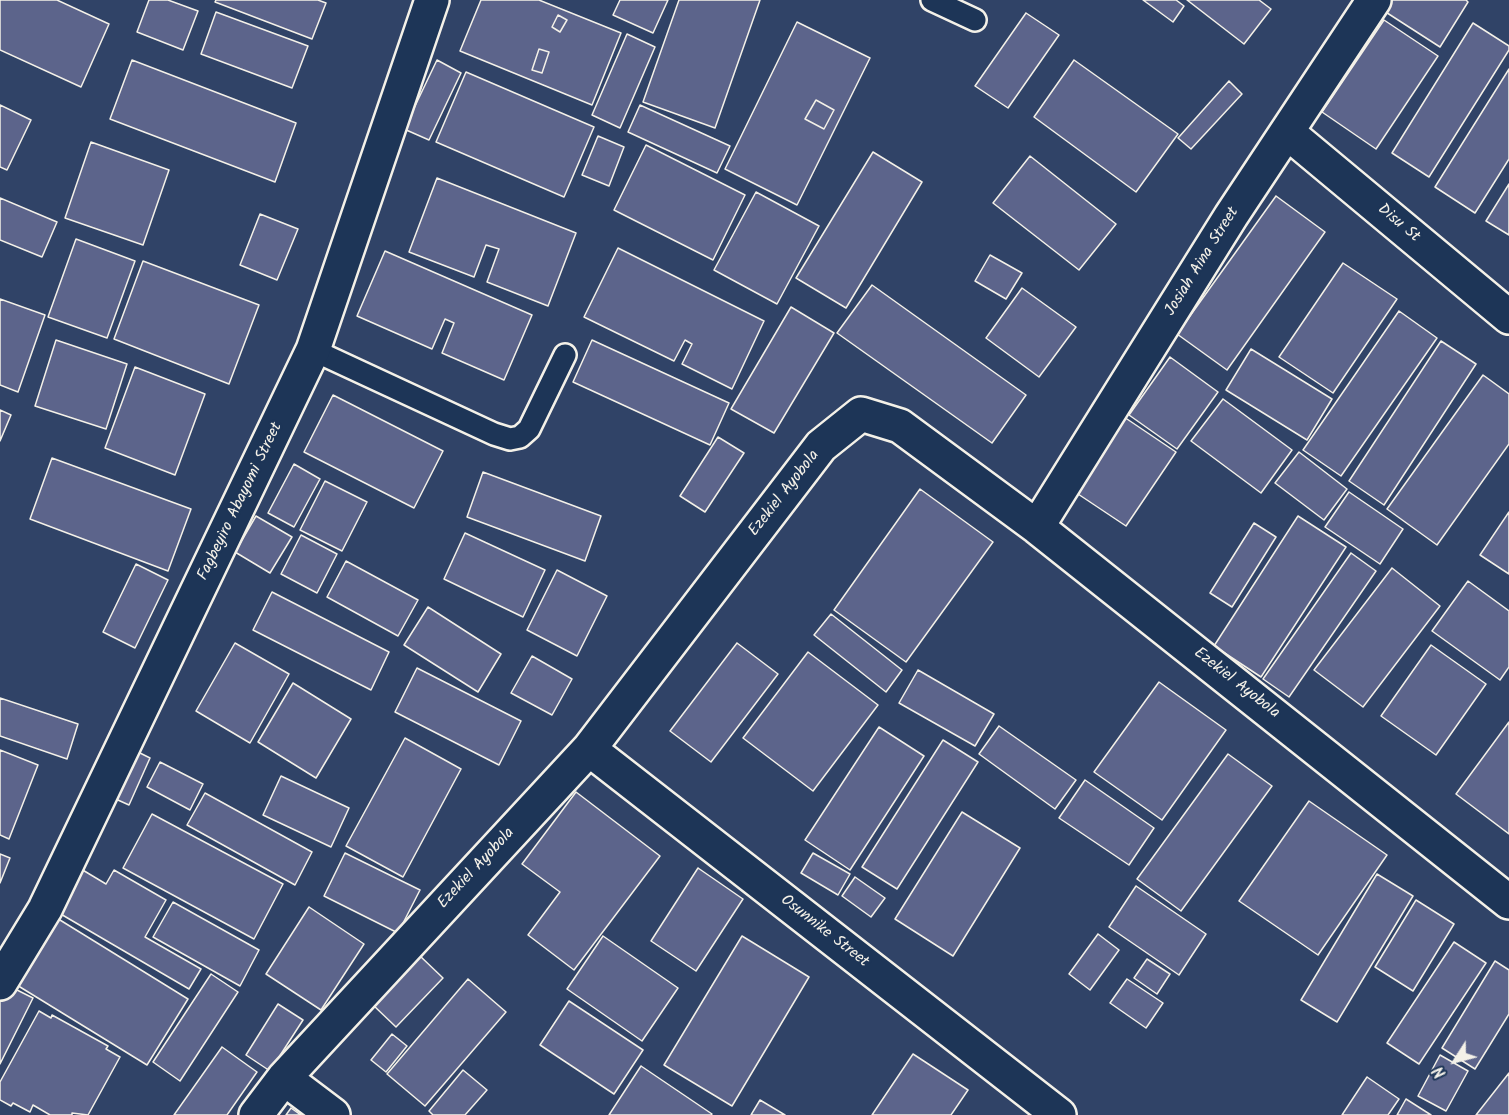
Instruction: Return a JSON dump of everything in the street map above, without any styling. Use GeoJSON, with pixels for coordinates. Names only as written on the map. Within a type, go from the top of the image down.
{"type":"FeatureCollection","features":[{"type":"Feature","properties":{"kind":"street","name":"Fagbeyiro Abayomi Street"},"geometry":{"type":"LineString","coordinates":[[0,983],[45,909],[313,350],[432,0]]}},
{"type":"Feature","properties":{"kind":"street","name":"Josiah Aina Street"},"geometry":{"type":"LineString","coordinates":[[1037,527],[1231,216],[1374,0]]}},
{"type":"Feature","properties":{"kind":"street","name":"Disu St"},"geometry":{"type":"LineString","coordinates":[[1287,132],[1509,317]]}},
{"type":"Feature","properties":{"kind":"street","name":"Ezekiel Ayobola"},"geometry":{"type":"LineString","coordinates":[[256,1115],[284,1078],[589,749],[821,446],[861,414],[900,426],[1037,527],[1509,902]]}},
{"type":"Feature","properties":{"kind":"street","name":"Osunnike Street"},"geometry":{"type":"LineString","coordinates":[[589,749],[1059,1115]]}},
{"type":"Feature","properties":{"kind":"street"},"geometry":{"type":"LineString","coordinates":[[284,1078],[333,1115]]}},
{"type":"Feature","properties":{"kind":"lane"},"geometry":{"type":"LineString","coordinates":[[932,0],[975,20]]}},
{"type":"Feature","properties":{"kind":"lane"},"geometry":{"type":"LineString","coordinates":[[313,350],[494,434],[510,439],[520,437],[529,429],[565,355]]}},
{"type":"Feature","properties":{"kind":"building"},"geometry":{"type":"Polygon","coordinates":[[[0,0],[57,0],[109,24],[81,87],[0,50],[0,0]]]}},
{"type":"Feature","properties":{"kind":"building"},"geometry":{"type":"Polygon","coordinates":[[[149,0],[168,0],[198,11],[183,50],[137,32],[149,0]]]}},
{"type":"Feature","properties":{"kind":"building"},"geometry":{"type":"Polygon","coordinates":[[[216,0],[318,0],[326,3],[312,39],[215,2],[216,0]]]}},
{"type":"Feature","properties":{"kind":"building"},"geometry":{"type":"Polygon","coordinates":[[[481,0],[539,0],[621,33],[592,105],[460,51],[481,0]],[[558,15],[552,27],[560,32],[567,20],[558,15]],[[539,49],[532,70],[542,73],[549,52],[539,49]]]}},
{"type":"Feature","properties":{"kind":"building"},"geometry":{"type":"Polygon","coordinates":[[[620,0],[668,0],[653,33],[613,15],[620,0]]]}},
{"type":"Feature","properties":{"kind":"building"},"geometry":{"type":"Polygon","coordinates":[[[679,0],[760,0],[715,128],[643,102],[679,0]]]}},
{"type":"Feature","properties":{"kind":"building"},"geometry":{"type":"Polygon","coordinates":[[[1143,0],[1176,0],[1184,6],[1173,22],[1143,0]]]}},
{"type":"Feature","properties":{"kind":"building"},"geometry":{"type":"Polygon","coordinates":[[[1187,0],[1259,0],[1271,9],[1244,44],[1187,0]]]}},
{"type":"Feature","properties":{"kind":"building"},"geometry":{"type":"Polygon","coordinates":[[[1387,0],[1466,0],[1468,2],[1440,47],[1381,9],[1387,0]]]}},
{"type":"Feature","properties":{"kind":"building"},"geometry":{"type":"Polygon","coordinates":[[[216,12],[308,46],[292,88],[201,54],[216,12]]]}},
{"type":"Feature","properties":{"kind":"building"},"geometry":{"type":"Polygon","coordinates":[[[1026,13],[1059,35],[1008,108],[975,86],[1026,13]]]}},
{"type":"Feature","properties":{"kind":"building"},"geometry":{"type":"Polygon","coordinates":[[[558,15],[567,20],[560,32],[552,27],[558,15]]]}},
{"type":"Feature","properties":{"kind":"building"},"geometry":{"type":"Polygon","coordinates":[[[1384,20],[1438,56],[1376,149],[1322,112],[1384,20]]]}},
{"type":"Feature","properties":{"kind":"building"},"geometry":{"type":"Polygon","coordinates":[[[797,22],[870,58],[797,205],[725,169],[797,22]],[[816,100],[805,119],[824,129],[834,110],[816,100]]]}},
{"type":"Feature","properties":{"kind":"building"},"geometry":{"type":"Polygon","coordinates":[[[1473,23],[1509,46],[1509,50],[1429,177],[1392,153],[1473,23]]]}},
{"type":"Feature","properties":{"kind":"building"},"geometry":{"type":"Polygon","coordinates":[[[627,34],[655,47],[620,128],[592,115],[627,34]]]}},
{"type":"Feature","properties":{"kind":"building"},"geometry":{"type":"Polygon","coordinates":[[[539,49],[549,52],[542,73],[532,70],[539,49]]]}},
{"type":"Feature","properties":{"kind":"building"},"geometry":{"type":"Polygon","coordinates":[[[132,60],[296,123],[275,182],[110,119],[132,60]]]}},
{"type":"Feature","properties":{"kind":"building"},"geometry":{"type":"Polygon","coordinates":[[[437,60],[461,73],[429,140],[404,129],[437,60]]]}},
{"type":"Feature","properties":{"kind":"building"},"geometry":{"type":"Polygon","coordinates":[[[1074,60],[1178,134],[1136,192],[1034,117],[1074,60]]]}},
{"type":"Feature","properties":{"kind":"building"},"geometry":{"type":"Polygon","coordinates":[[[1509,69],[1509,159],[1475,213],[1435,187],[1509,69]]]}},
{"type":"Feature","properties":{"kind":"building"},"geometry":{"type":"Polygon","coordinates":[[[466,72],[594,127],[564,197],[436,142],[466,72]]]}},
{"type":"Feature","properties":{"kind":"building"},"geometry":{"type":"Polygon","coordinates":[[[1229,81],[1242,94],[1191,149],[1178,138],[1229,81]]]}},
{"type":"Feature","properties":{"kind":"building"},"geometry":{"type":"Polygon","coordinates":[[[816,100],[834,110],[824,129],[805,119],[816,100]]]}},
{"type":"Feature","properties":{"kind":"building"},"geometry":{"type":"Polygon","coordinates":[[[0,105],[31,120],[7,170],[0,167],[0,105]]]}},
{"type":"Feature","properties":{"kind":"building"},"geometry":{"type":"Polygon","coordinates":[[[640,105],[730,146],[717,173],[628,132],[640,105]]]}},
{"type":"Feature","properties":{"kind":"building"},"geometry":{"type":"Polygon","coordinates":[[[598,136],[624,147],[609,186],[582,175],[598,136]]]}},
{"type":"Feature","properties":{"kind":"building"},"geometry":{"type":"Polygon","coordinates":[[[91,142],[169,170],[143,245],[65,218],[91,142]]]}},
{"type":"Feature","properties":{"kind":"building"},"geometry":{"type":"Polygon","coordinates":[[[646,145],[745,195],[713,260],[614,210],[646,145]]]}},
{"type":"Feature","properties":{"kind":"building"},"geometry":{"type":"Polygon","coordinates":[[[873,152],[922,182],[846,308],[796,278],[873,152]]]}},
{"type":"Feature","properties":{"kind":"building"},"geometry":{"type":"Polygon","coordinates":[[[1030,156],[1116,224],[1079,270],[993,203],[1030,156]]]}},
{"type":"Feature","properties":{"kind":"building"},"geometry":{"type":"Polygon","coordinates":[[[437,178],[576,233],[548,306],[487,282],[499,249],[486,245],[474,277],[409,252],[437,178]]]}},
{"type":"Feature","properties":{"kind":"building"},"geometry":{"type":"Polygon","coordinates":[[[1509,184],[1509,235],[1486,221],[1509,184]]]}},
{"type":"Feature","properties":{"kind":"building"},"geometry":{"type":"Polygon","coordinates":[[[756,192],[819,226],[777,304],[714,270],[756,192]]]}},
{"type":"Feature","properties":{"kind":"building"},"geometry":{"type":"Polygon","coordinates":[[[1276,196],[1325,232],[1227,370],[1177,334],[1276,196]]]}},
{"type":"Feature","properties":{"kind":"building"},"geometry":{"type":"Polygon","coordinates":[[[0,198],[57,222],[42,257],[0,240],[0,198]]]}},
{"type":"Feature","properties":{"kind":"building"},"geometry":{"type":"Polygon","coordinates":[[[260,214],[298,229],[277,280],[240,265],[260,214]]]}},
{"type":"Feature","properties":{"kind":"building"},"geometry":{"type":"Polygon","coordinates":[[[76,239],[135,261],[107,338],[48,317],[76,239]]]}},
{"type":"Feature","properties":{"kind":"building"},"geometry":{"type":"Polygon","coordinates":[[[618,248],[764,321],[732,389],[682,364],[692,344],[685,340],[674,361],[584,317],[618,248]]]}},
{"type":"Feature","properties":{"kind":"building"},"geometry":{"type":"Polygon","coordinates":[[[385,251],[532,315],[504,380],[442,353],[454,323],[445,319],[432,349],[357,316],[385,251]]]}},
{"type":"Feature","properties":{"kind":"building"},"geometry":{"type":"Polygon","coordinates":[[[990,255],[1022,273],[1006,299],[975,281],[990,255]]]}},
{"type":"Feature","properties":{"kind":"building"},"geometry":{"type":"Polygon","coordinates":[[[143,261],[259,305],[229,384],[114,339],[143,261]]]}},
{"type":"Feature","properties":{"kind":"building"},"geometry":{"type":"Polygon","coordinates":[[[1343,263],[1397,299],[1333,393],[1279,357],[1343,263]]]}},
{"type":"Feature","properties":{"kind":"building"},"geometry":{"type":"Polygon","coordinates":[[[872,285],[1026,395],[992,443],[837,333],[872,285]]]}},
{"type":"Feature","properties":{"kind":"building"},"geometry":{"type":"Polygon","coordinates":[[[1022,288],[1076,327],[1039,377],[986,338],[1022,288]]]}},
{"type":"Feature","properties":{"kind":"building"},"geometry":{"type":"Polygon","coordinates":[[[0,299],[45,315],[18,392],[0,385],[0,299]]]}},
{"type":"Feature","properties":{"kind":"building"},"geometry":{"type":"Polygon","coordinates":[[[791,307],[834,333],[774,433],[731,409],[791,307]]]}},
{"type":"Feature","properties":{"kind":"building"},"geometry":{"type":"Polygon","coordinates":[[[1399,311],[1437,338],[1341,476],[1303,450],[1399,311]]]}},
{"type":"Feature","properties":{"kind":"building"},"geometry":{"type":"Polygon","coordinates":[[[56,340],[127,364],[106,429],[35,406],[56,340]]]}},
{"type":"Feature","properties":{"kind":"building"},"geometry":{"type":"Polygon","coordinates":[[[592,340],[729,403],[710,445],[573,382],[592,340]]]}},
{"type":"Feature","properties":{"kind":"building"},"geometry":{"type":"Polygon","coordinates":[[[1441,341],[1476,364],[1384,505],[1349,481],[1441,341]]]}},
{"type":"Feature","properties":{"kind":"building"},"geometry":{"type":"Polygon","coordinates":[[[1251,349],[1332,399],[1307,440],[1226,390],[1251,349]]]}},
{"type":"Feature","properties":{"kind":"building"},"geometry":{"type":"Polygon","coordinates":[[[1170,357],[1218,392],[1177,449],[1129,415],[1170,357]]]}},
{"type":"Feature","properties":{"kind":"building"},"geometry":{"type":"Polygon","coordinates":[[[135,367],[205,394],[175,475],[105,448],[135,367]]]}},
{"type":"Feature","properties":{"kind":"building"},"geometry":{"type":"Polygon","coordinates":[[[1483,375],[1509,394],[1509,444],[1437,545],[1387,509],[1483,375]]]}},
{"type":"Feature","properties":{"kind":"building"},"geometry":{"type":"Polygon","coordinates":[[[333,395],[443,451],[414,508],[304,452],[333,395]]]}},
{"type":"Feature","properties":{"kind":"building"},"geometry":{"type":"Polygon","coordinates":[[[1223,399],[1292,450],[1261,493],[1191,441],[1223,399]]]}},
{"type":"Feature","properties":{"kind":"building"},"geometry":{"type":"Polygon","coordinates":[[[0,410],[11,415],[0,441],[0,410]]]}},
{"type":"Feature","properties":{"kind":"building"},"geometry":{"type":"Polygon","coordinates":[[[1124,417],[1176,452],[1126,526],[1075,492],[1124,417]]]}},
{"type":"Feature","properties":{"kind":"building"},"geometry":{"type":"Polygon","coordinates":[[[718,437],[744,453],[705,512],[680,496],[718,437]]]}},
{"type":"Feature","properties":{"kind":"building"},"geometry":{"type":"Polygon","coordinates":[[[1299,452],[1347,489],[1324,520],[1275,483],[1299,452]]]}},
{"type":"Feature","properties":{"kind":"building"},"geometry":{"type":"Polygon","coordinates":[[[52,458],[191,509],[168,571],[30,519],[52,458]]]}},
{"type":"Feature","properties":{"kind":"building"},"geometry":{"type":"Polygon","coordinates":[[[294,464],[320,479],[294,527],[268,513],[294,464]]]}},
{"type":"Feature","properties":{"kind":"building"},"geometry":{"type":"Polygon","coordinates":[[[483,472],[601,516],[585,561],[467,517],[483,472]]]}},
{"type":"Feature","properties":{"kind":"building"},"geometry":{"type":"Polygon","coordinates":[[[325,481],[367,502],[342,551],[300,530],[325,481]]]}},
{"type":"Feature","properties":{"kind":"building"},"geometry":{"type":"Polygon","coordinates":[[[920,489],[993,542],[906,662],[834,610],[920,489]]]}},
{"type":"Feature","properties":{"kind":"building"},"geometry":{"type":"Polygon","coordinates":[[[1349,492],[1403,529],[1380,564],[1325,527],[1349,492]]]}},
{"type":"Feature","properties":{"kind":"building"},"geometry":{"type":"Polygon","coordinates":[[[1509,512],[1509,574],[1480,555],[1509,512]]]}},
{"type":"Feature","properties":{"kind":"building"},"geometry":{"type":"Polygon","coordinates":[[[256,516],[292,537],[270,573],[235,552],[256,516]]]}},
{"type":"Feature","properties":{"kind":"building"},"geometry":{"type":"Polygon","coordinates":[[[1298,516],[1346,547],[1261,677],[1214,646],[1298,516]]]}},
{"type":"Feature","properties":{"kind":"building"},"geometry":{"type":"Polygon","coordinates":[[[1254,523],[1276,537],[1232,607],[1210,593],[1254,523]]]}},
{"type":"Feature","properties":{"kind":"building"},"geometry":{"type":"Polygon","coordinates":[[[465,533],[545,570],[523,617],[444,579],[465,533]]]}},
{"type":"Feature","properties":{"kind":"building"},"geometry":{"type":"Polygon","coordinates":[[[301,535],[337,554],[317,593],[281,574],[301,535]]]}},
{"type":"Feature","properties":{"kind":"building"},"geometry":{"type":"Polygon","coordinates":[[[1351,553],[1376,571],[1289,697],[1263,679],[1351,553]]]}},
{"type":"Feature","properties":{"kind":"building"},"geometry":{"type":"Polygon","coordinates":[[[346,561],[418,600],[398,636],[327,597],[346,561]]]}},
{"type":"Feature","properties":{"kind":"building"},"geometry":{"type":"Polygon","coordinates":[[[136,564],[168,580],[135,648],[103,632],[136,564]]]}},
{"type":"Feature","properties":{"kind":"building"},"geometry":{"type":"Polygon","coordinates":[[[1392,568],[1440,606],[1363,707],[1314,670],[1392,568]]]}},
{"type":"Feature","properties":{"kind":"building"},"geometry":{"type":"Polygon","coordinates":[[[557,570],[607,596],[577,656],[527,630],[557,570]]]}},
{"type":"Feature","properties":{"kind":"building"},"geometry":{"type":"Polygon","coordinates":[[[1468,581],[1509,611],[1509,667],[1500,680],[1432,631],[1468,581]]]}},
{"type":"Feature","properties":{"kind":"building"},"geometry":{"type":"Polygon","coordinates":[[[272,592],[389,652],[371,690],[253,630],[272,592]]]}},
{"type":"Feature","properties":{"kind":"building"},"geometry":{"type":"Polygon","coordinates":[[[428,607],[501,654],[478,692],[404,645],[428,607]]]}},
{"type":"Feature","properties":{"kind":"building"},"geometry":{"type":"Polygon","coordinates":[[[831,614],[902,670],[886,692],[814,635],[831,614]]]}},
{"type":"Feature","properties":{"kind":"building"},"geometry":{"type":"Polygon","coordinates":[[[235,643],[289,674],[250,743],[196,711],[235,643]]]}},
{"type":"Feature","properties":{"kind":"building"},"geometry":{"type":"Polygon","coordinates":[[[737,643],[778,674],[711,762],[670,731],[737,643]]]}},
{"type":"Feature","properties":{"kind":"building"},"geometry":{"type":"Polygon","coordinates":[[[1431,645],[1486,684],[1436,755],[1381,716],[1431,645]]]}},
{"type":"Feature","properties":{"kind":"building"},"geometry":{"type":"Polygon","coordinates":[[[808,652],[878,705],[813,791],[743,738],[808,652]]]}},
{"type":"Feature","properties":{"kind":"building"},"geometry":{"type":"Polygon","coordinates":[[[532,656],[572,679],[552,715],[511,693],[532,656]]]}},
{"type":"Feature","properties":{"kind":"building"},"geometry":{"type":"Polygon","coordinates":[[[417,668],[521,721],[499,765],[395,712],[417,668]]]}},
{"type":"Feature","properties":{"kind":"building"},"geometry":{"type":"Polygon","coordinates":[[[918,670],[994,714],[975,746],[899,703],[918,670]]]}},
{"type":"Feature","properties":{"kind":"building"},"geometry":{"type":"Polygon","coordinates":[[[1159,682],[1226,730],[1162,820],[1094,772],[1159,682]]]}},
{"type":"Feature","properties":{"kind":"building"},"geometry":{"type":"Polygon","coordinates":[[[293,683],[351,719],[316,778],[258,742],[293,683]]]}},
{"type":"Feature","properties":{"kind":"building"},"geometry":{"type":"Polygon","coordinates":[[[0,698],[78,724],[67,759],[0,736],[0,698]]]}},
{"type":"Feature","properties":{"kind":"building"},"geometry":{"type":"Polygon","coordinates":[[[1509,722],[1509,834],[1456,794],[1509,722]]]}},
{"type":"Feature","properties":{"kind":"building"},"geometry":{"type":"Polygon","coordinates":[[[999,726],[1076,780],[1055,809],[979,754],[999,726]]]}},
{"type":"Feature","properties":{"kind":"building"},"geometry":{"type":"Polygon","coordinates":[[[879,727],[924,756],[850,870],[805,840],[879,727]]]}},
{"type":"Feature","properties":{"kind":"building"},"geometry":{"type":"Polygon","coordinates":[[[405,738],[461,769],[403,877],[346,846],[405,738]]]}},
{"type":"Feature","properties":{"kind":"building"},"geometry":{"type":"Polygon","coordinates":[[[943,740],[978,762],[897,889],[862,867],[943,740]]]}},
{"type":"Feature","properties":{"kind":"building"},"geometry":{"type":"Polygon","coordinates":[[[130,748],[150,758],[129,805],[109,796],[130,748]]]}},
{"type":"Feature","properties":{"kind":"building"},"geometry":{"type":"Polygon","coordinates":[[[0,750],[38,765],[9,839],[0,835],[0,750]]]}},
{"type":"Feature","properties":{"kind":"building"},"geometry":{"type":"Polygon","coordinates":[[[1228,754],[1272,786],[1181,911],[1137,879],[1228,754]]]}},
{"type":"Feature","properties":{"kind":"building"},"geometry":{"type":"Polygon","coordinates":[[[160,762],[203,784],[190,810],[147,787],[160,762]]]}},
{"type":"Feature","properties":{"kind":"building"},"geometry":{"type":"Polygon","coordinates":[[[281,776],[349,808],[331,847],[263,815],[281,776]]]}},
{"type":"Feature","properties":{"kind":"building"},"geometry":{"type":"Polygon","coordinates":[[[1085,780],[1154,828],[1129,865],[1059,818],[1085,780]]]}},
{"type":"Feature","properties":{"kind":"building"},"geometry":{"type":"Polygon","coordinates":[[[576,792],[660,856],[574,970],[528,935],[560,892],[522,864],[576,792]]]}},
{"type":"Feature","properties":{"kind":"building"},"geometry":{"type":"Polygon","coordinates":[[[205,793],[312,852],[295,885],[187,825],[205,793]]]}},
{"type":"Feature","properties":{"kind":"building"},"geometry":{"type":"Polygon","coordinates":[[[1309,801],[1387,855],[1318,955],[1239,901],[1309,801]]]}},
{"type":"Feature","properties":{"kind":"building"},"geometry":{"type":"Polygon","coordinates":[[[962,812],[1020,848],[953,956],[895,919],[962,812]]]}},
{"type":"Feature","properties":{"kind":"building"},"geometry":{"type":"Polygon","coordinates":[[[152,814],[283,884],[254,939],[123,868],[152,814]]]}},
{"type":"Feature","properties":{"kind":"building"},"geometry":{"type":"Polygon","coordinates":[[[345,853],[420,890],[398,933],[324,896],[345,853]]]}},
{"type":"Feature","properties":{"kind":"building"},"geometry":{"type":"Polygon","coordinates":[[[813,853],[850,874],[838,895],[801,873],[813,853]]]}},
{"type":"Feature","properties":{"kind":"building"},"geometry":{"type":"Polygon","coordinates":[[[0,854],[10,858],[0,883],[0,854]]]}},
{"type":"Feature","properties":{"kind":"building"},"geometry":{"type":"Polygon","coordinates":[[[71,863],[106,884],[114,870],[166,900],[145,937],[201,969],[189,989],[47,906],[71,863]]]}},
{"type":"Feature","properties":{"kind":"building"},"geometry":{"type":"Polygon","coordinates":[[[698,868],[743,899],[696,971],[651,941],[698,868]]]}},
{"type":"Feature","properties":{"kind":"building"},"geometry":{"type":"Polygon","coordinates":[[[1377,874],[1413,896],[1337,1022],[1301,1000],[1377,874]]]}},
{"type":"Feature","properties":{"kind":"building"},"geometry":{"type":"Polygon","coordinates":[[[855,877],[885,898],[871,917],[842,896],[855,877]]]}},
{"type":"Feature","properties":{"kind":"building"},"geometry":{"type":"Polygon","coordinates":[[[1136,886],[1206,934],[1179,975],[1109,927],[1136,886]]]}},
{"type":"Feature","properties":{"kind":"building"},"geometry":{"type":"Polygon","coordinates":[[[1416,900],[1454,924],[1413,991],[1375,967],[1416,900]]]}},
{"type":"Feature","properties":{"kind":"building"},"geometry":{"type":"Polygon","coordinates":[[[173,902],[259,950],[240,986],[153,937],[173,902]]]}},
{"type":"Feature","properties":{"kind":"building"},"geometry":{"type":"Polygon","coordinates":[[[309,907],[364,944],[321,1010],[266,974],[309,907]]]}},
{"type":"Feature","properties":{"kind":"building"},"geometry":{"type":"Polygon","coordinates":[[[47,912],[188,999],[147,1065],[7,979],[47,912]]]}},
{"type":"Feature","properties":{"kind":"building"},"geometry":{"type":"Polygon","coordinates":[[[1098,934],[1119,950],[1090,990],[1069,974],[1098,934]]]}},
{"type":"Feature","properties":{"kind":"building"},"geometry":{"type":"Polygon","coordinates":[[[603,936],[678,988],[642,1041],[567,989],[603,936]]]}},
{"type":"Feature","properties":{"kind":"building"},"geometry":{"type":"Polygon","coordinates":[[[742,936],[809,977],[732,1106],[664,1065],[742,936]]]}},
{"type":"Feature","properties":{"kind":"building"},"geometry":{"type":"Polygon","coordinates":[[[1454,942],[1486,963],[1419,1064],[1387,1043],[1454,942]]]}},
{"type":"Feature","properties":{"kind":"building"},"geometry":{"type":"Polygon","coordinates":[[[419,955],[443,978],[396,1027],[373,1005],[419,955]]]}},
{"type":"Feature","properties":{"kind":"building"},"geometry":{"type":"Polygon","coordinates":[[[1147,959],[1170,974],[1157,994],[1134,978],[1147,959]]]}},
{"type":"Feature","properties":{"kind":"building"},"geometry":{"type":"Polygon","coordinates":[[[1495,961],[1509,970],[1509,1014],[1475,1069],[1442,1048],[1495,961]]]}},
{"type":"Feature","properties":{"kind":"building"},"geometry":{"type":"Polygon","coordinates":[[[211,974],[238,992],[180,1081],[153,1062],[211,974]]]}},
{"type":"Feature","properties":{"kind":"building"},"geometry":{"type":"Polygon","coordinates":[[[468,979],[506,1012],[425,1106],[387,1074],[468,979]]]}},
{"type":"Feature","properties":{"kind":"building"},"geometry":{"type":"Polygon","coordinates":[[[1127,979],[1163,1003],[1146,1028],[1110,1003],[1127,979]]]}},
{"type":"Feature","properties":{"kind":"building"},"geometry":{"type":"Polygon","coordinates":[[[5,984],[33,998],[0,1064],[0,995],[5,984]]]}},
{"type":"Feature","properties":{"kind":"building"},"geometry":{"type":"Polygon","coordinates":[[[569,1001],[643,1050],[614,1094],[540,1045],[569,1001]]]}},
{"type":"Feature","properties":{"kind":"building"},"geometry":{"type":"Polygon","coordinates":[[[278,1004],[303,1020],[270,1071],[246,1055],[278,1004]]]}},
{"type":"Feature","properties":{"kind":"building"},"geometry":{"type":"Polygon","coordinates":[[[39,1011],[51,1018],[52,1015],[108,1046],[106,1049],[120,1057],[88,1115],[72,1113],[72,1115],[50,1115],[33,1105],[30,1112],[13,1103],[11,1106],[0,1100],[0,1082],[39,1011]]]}},
{"type":"Feature","properties":{"kind":"building"},"geometry":{"type":"Polygon","coordinates":[[[392,1034],[407,1046],[386,1072],[371,1060],[392,1034]]]}},
{"type":"Feature","properties":{"kind":"building"},"geometry":{"type":"Polygon","coordinates":[[[222,1047],[257,1072],[227,1115],[174,1115],[222,1047]]]}},
{"type":"Feature","properties":{"kind":"building"},"geometry":{"type":"Polygon","coordinates":[[[913,1054],[968,1090],[951,1115],[872,1115],[913,1054]]]}},
{"type":"Feature","properties":{"kind":"building"},"geometry":{"type":"Polygon","coordinates":[[[1440,1055],[1468,1071],[1446,1111],[1418,1096],[1440,1055]]]}},
{"type":"Feature","properties":{"kind":"building"},"geometry":{"type":"Polygon","coordinates":[[[641,1066],[712,1114],[609,1115],[641,1066]]]}},
{"type":"Feature","properties":{"kind":"building"},"geometry":{"type":"Polygon","coordinates":[[[463,1070],[487,1090],[465,1115],[433,1115],[429,1111],[463,1070]]]}},
{"type":"Feature","properties":{"kind":"building"},"geometry":{"type":"Polygon","coordinates":[[[1509,1073],[1509,1115],[1476,1115],[1509,1073]]]}},
{"type":"Feature","properties":{"kind":"building"},"geometry":{"type":"Polygon","coordinates":[[[1367,1077],[1399,1099],[1388,1115],[1342,1115],[1367,1077]]]}},
{"type":"Feature","properties":{"kind":"building"},"geometry":{"type":"Polygon","coordinates":[[[1406,1099],[1431,1115],[1397,1115],[1406,1099]]]}},
{"type":"Feature","properties":{"kind":"building"},"geometry":{"type":"Polygon","coordinates":[[[760,1100],[785,1115],[751,1115],[760,1100]]]}},
{"type":"Feature","properties":{"kind":"building"},"geometry":{"type":"Polygon","coordinates":[[[291,1108],[301,1115],[286,1115],[291,1108]]]}}]}
